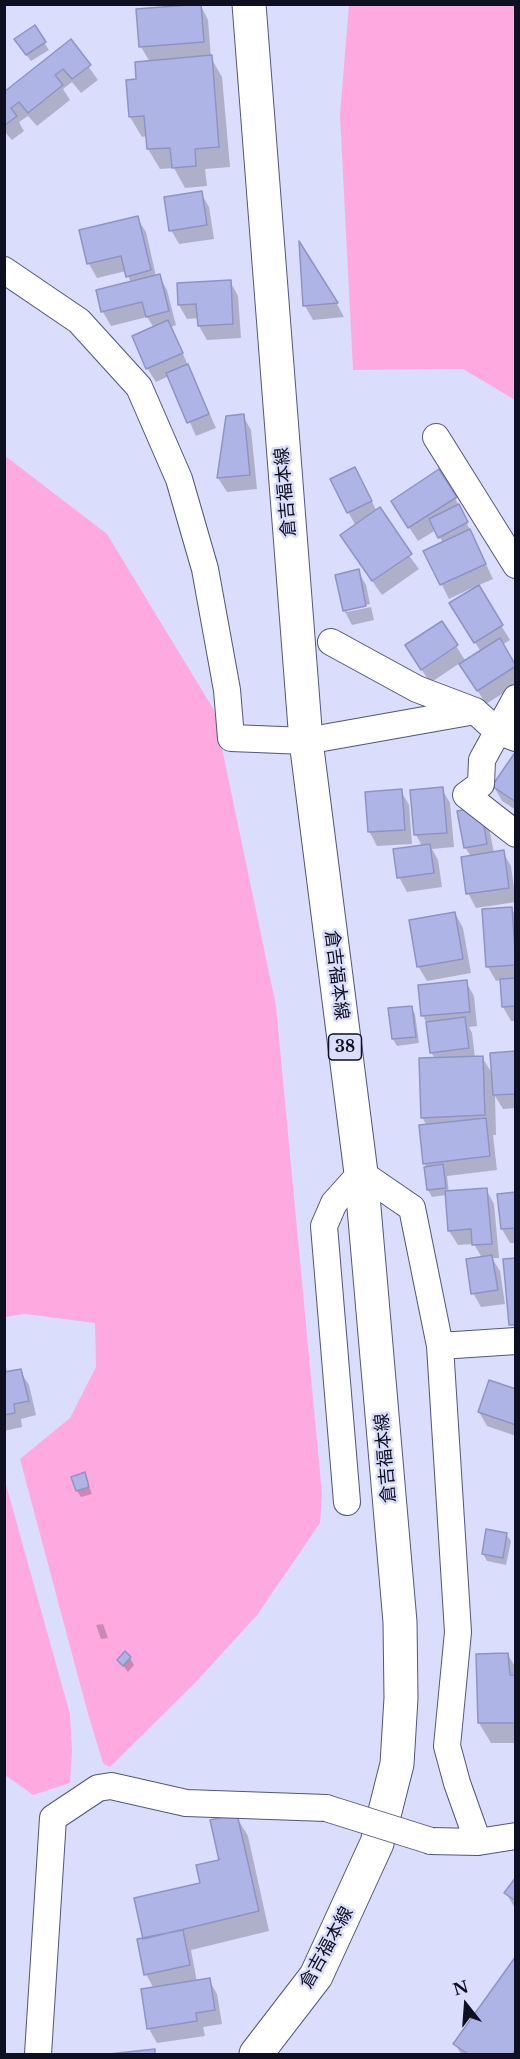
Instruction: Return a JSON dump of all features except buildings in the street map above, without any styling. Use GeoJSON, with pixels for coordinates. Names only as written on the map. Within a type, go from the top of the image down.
{"type":"FeatureCollection","features":[{"type":"Feature","properties":{"kind":"main road","name":"倉吉福本線"},"geometry":{"type":"LineString","coordinates":[[249,4],[306,741],[361,1173],[400,1622],[402,1698],[397,1764],[377,1843],[316,1976],[256,2055]]}},
{"type":"Feature","properties":{"kind":"street"},"geometry":{"type":"LineString","coordinates":[[4,270],[79,321],[139,387],[178,479],[205,569],[227,690],[231,738],[306,741],[475,711]]}},
{"type":"Feature","properties":{"kind":"street"},"geometry":{"type":"LineString","coordinates":[[436,437],[516,565]]}},
{"type":"Feature","properties":{"kind":"street"},"geometry":{"type":"LineString","coordinates":[[331,642],[417,689],[475,711],[506,734]]}},
{"type":"Feature","properties":{"kind":"street"},"geometry":{"type":"LineString","coordinates":[[516,698],[506,734],[482,760],[481,784],[466,795],[516,834]]}},
{"type":"Feature","properties":{"kind":"street"},"geometry":{"type":"LineString","coordinates":[[347,1502],[324,1226],[334,1203],[361,1173],[412,1208],[440,1346],[458,1632],[447,1746],[457,1783],[478,1842]]}},
{"type":"Feature","properties":{"kind":"street"},"geometry":{"type":"LineString","coordinates":[[440,1346],[516,1341]]}},
{"type":"Feature","properties":{"kind":"street"},"geometry":{"type":"LineString","coordinates":[[38,2055],[53,1818],[98,1788],[111,1786],[186,1803],[326,1808],[431,1841],[478,1842],[516,1836]]}},
{"type":"Feature","properties":{"kind":"shaded area"},"geometry":{"type":"Polygon","coordinates":[[[349,5],[515,5],[515,400],[463,369],[353,370],[340,115],[349,5]]]}},
{"type":"Feature","properties":{"kind":"shaded area"},"geometry":{"type":"Polygon","coordinates":[[[4,455],[107,534],[214,710],[276,1006],[322,1494],[320,1523],[257,1615],[196,1682],[110,1767],[103,1763],[87,1710],[20,1459],[70,1418],[96,1367],[95,1323],[25,1314],[5,1317],[4,455]]]}},
{"type":"Feature","properties":{"kind":"shaded area"},"geometry":{"type":"Polygon","coordinates":[[[5,1481],[70,1714],[72,1751],[70,1783],[33,1795],[5,1775],[5,1481]]]}}]}
